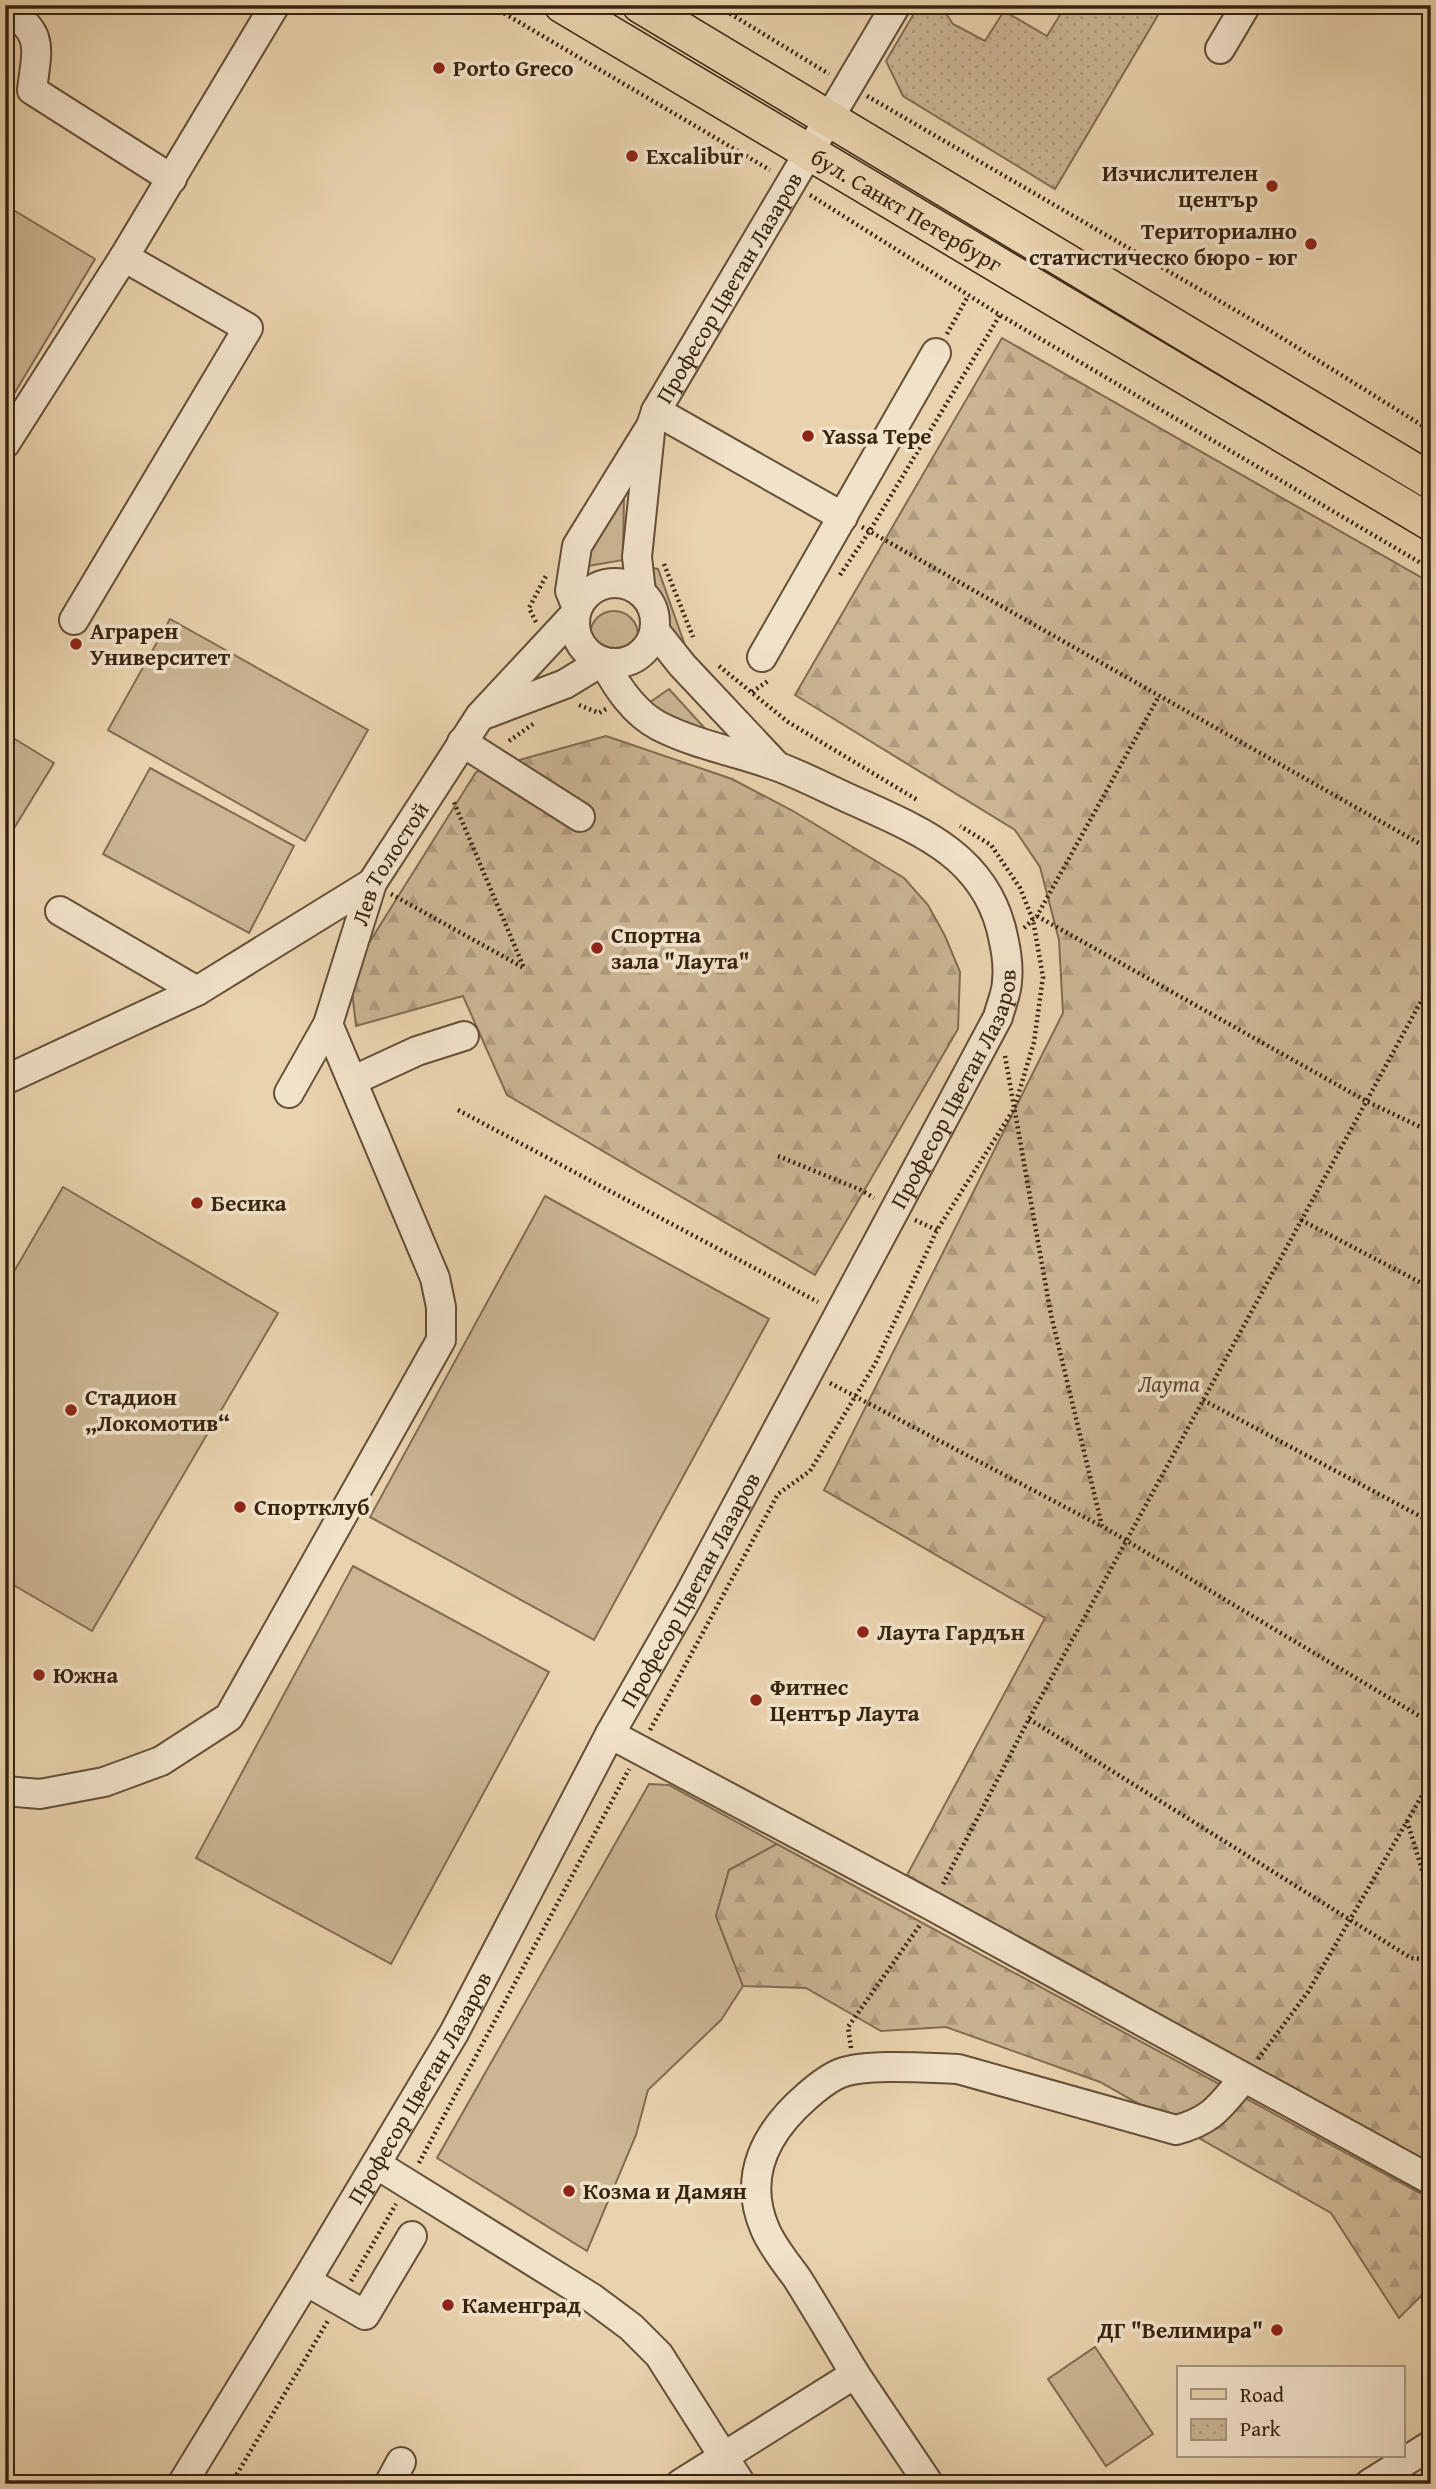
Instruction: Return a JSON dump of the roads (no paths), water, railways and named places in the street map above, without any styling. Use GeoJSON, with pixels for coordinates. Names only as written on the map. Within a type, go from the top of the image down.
{"type":"FeatureCollection","features":[{"type":"Feature","properties":{"kind":"main road","name":"бул. Санкт Петербург"},"geometry":{"type":"LineString","coordinates":[[562,5],[1431,523]]}},
{"type":"Feature","properties":{"kind":"main road","name":"бул. Санкт Петербург"},"geometry":{"type":"LineString","coordinates":[[640,5],[681,16],[828,119],[1431,481]]}},
{"type":"Feature","properties":{"kind":"street"},"geometry":{"type":"LineString","coordinates":[[5,444],[172,179],[275,5]]}},
{"type":"Feature","properties":{"kind":"street"},"geometry":{"type":"LineString","coordinates":[[809,153],[896,5]]}},
{"type":"Feature","properties":{"kind":"street"},"geometry":{"type":"LineString","coordinates":[[1220,49],[1246,5]]}},
{"type":"Feature","properties":{"kind":"street"},"geometry":{"type":"LineString","coordinates":[[16,10],[32,30],[37,46],[32,90],[172,179]]}},
{"type":"Feature","properties":{"kind":"street","name":"Професор Цветан Лазаров"},"geometry":{"type":"LineString","coordinates":[[576,611],[570,591],[577,546],[809,153]]}},
{"type":"Feature","properties":{"kind":"street"},"geometry":{"type":"LineString","coordinates":[[74,620],[248,328],[124,257]]}},
{"type":"Feature","properties":{"kind":"street"},"geometry":{"type":"LineString","coordinates":[[769,664],[843,517],[936,353]]}},
{"type":"Feature","properties":{"kind":"street"},"geometry":{"type":"LineString","coordinates":[[654,419],[843,517]]}},
{"type":"Feature","properties":{"kind":"street","name":"Професор Цветан Лазаров"},"geometry":{"type":"LineString","coordinates":[[641,592],[637,557],[654,419]]}},
{"type":"Feature","properties":{"kind":"street"},"geometry":{"type":"LineString","coordinates":[[618,583],[641,592],[653,610],[655,631],[651,642],[636,658],[626,663],[603,662],[582,648],[574,625],[576,611],[584,597],[605,584],[618,583]]}},
{"type":"Feature","properties":{"kind":"street","name":"Лев Толостой"},"geometry":{"type":"LineString","coordinates":[[289,1093],[328,1024],[372,883],[480,716],[576,611]]}},
{"type":"Feature","properties":{"kind":"street","name":"Професор Цветан Лазаров"},"geometry":{"type":"LineString","coordinates":[[655,631],[682,665],[777,766]]}},
{"type":"Feature","properties":{"kind":"street"},"geometry":{"type":"LineString","coordinates":[[480,716],[568,683],[603,662]]}},
{"type":"Feature","properties":{"kind":"street","name":"Професор Цветан Лазаров"},"geometry":{"type":"LineString","coordinates":[[182,2484],[454,2033],[610,1734],[688,1597],[998,1017],[1007,982],[1006,945],[995,907],[975,874],[942,845],[895,819],[777,766],[659,726],[642,715],[626,697],[603,662]]}},
{"type":"Feature","properties":{"kind":"street"},"geometry":{"type":"LineString","coordinates":[[462,742],[580,817]]}},
{"type":"Feature","properties":{"kind":"street"},"geometry":{"type":"LineString","coordinates":[[5,1080],[197,991],[372,883]]}},
{"type":"Feature","properties":{"kind":"street"},"geometry":{"type":"LineString","coordinates":[[60,911],[197,991]]}},
{"type":"Feature","properties":{"kind":"street"},"geometry":{"type":"LineString","coordinates":[[5,1791],[40,1794],[104,1782],[161,1761],[229,1717],[441,1340],[441,1307],[435,1278],[328,1024]]}},
{"type":"Feature","properties":{"kind":"street"},"geometry":{"type":"LineString","coordinates":[[352,1081],[417,1051],[464,1036]]}},
{"type":"Feature","properties":{"kind":"street"},"geometry":{"type":"LineString","coordinates":[[610,1734],[932,1906],[1431,2180]]}},
{"type":"Feature","properties":{"kind":"street"},"geometry":{"type":"LineString","coordinates":[[929,2484],[855,2374],[765,2229],[757,2195],[759,2162],[768,2138],[786,2115],[813,2091],[839,2073],[855,2070],[924,2067],[958,2070],[1176,2130],[1212,2116],[1243,2079]]}},
{"type":"Feature","properties":{"kind":"street"},"geometry":{"type":"LineString","coordinates":[[376,2164],[592,2298],[631,2327],[659,2356],[741,2484]]}},
{"type":"Feature","properties":{"kind":"street"},"geometry":{"type":"LineString","coordinates":[[306,2281],[365,2315],[412,2236]]}},
{"type":"Feature","properties":{"kind":"street"},"geometry":{"type":"LineString","coordinates":[[680,2484],[855,2374]]}},
{"type":"Feature","properties":{"kind":"street"},"geometry":{"type":"LineString","coordinates":[[1369,2484],[1431,2445]]}},
{"type":"Feature","properties":{"kind":"place","name":"Porto Greco"},"geometry":{"type":"Point","coordinates":[439,68]}},
{"type":"Feature","properties":{"kind":"place","name":"Excalibur"},"geometry":{"type":"Point","coordinates":[632,156]}},
{"type":"Feature","properties":{"kind":"place","name":"Изчислителен център"},"geometry":{"type":"Point","coordinates":[1272,186]}},
{"type":"Feature","properties":{"kind":"place","name":"Териториално статистическо бюро - юг"},"geometry":{"type":"Point","coordinates":[1311,244]}},
{"type":"Feature","properties":{"kind":"place","name":"Yassa Tepe"},"geometry":{"type":"Point","coordinates":[808,436]}},
{"type":"Feature","properties":{"kind":"place","name":"Аграрен Университет"},"geometry":{"type":"Point","coordinates":[76,644]}},
{"type":"Feature","properties":{"kind":"place","name":"Спортна зала \"Лаута\""},"geometry":{"type":"Point","coordinates":[597,948]}},
{"type":"Feature","properties":{"kind":"place","name":"Бесика"},"geometry":{"type":"Point","coordinates":[197,1203]}},
{"type":"Feature","properties":{"kind":"place","name":"Стадион „Локомотив“"},"geometry":{"type":"Point","coordinates":[71,1410]}},
{"type":"Feature","properties":{"kind":"place","name":"Спортклуб"},"geometry":{"type":"Point","coordinates":[240,1507]}},
{"type":"Feature","properties":{"kind":"place","name":"Лаута Гардън"},"geometry":{"type":"Point","coordinates":[863,1632]}},
{"type":"Feature","properties":{"kind":"place","name":"Южна"},"geometry":{"type":"Point","coordinates":[39,1675]}},
{"type":"Feature","properties":{"kind":"place","name":"Фитнес Център Лаута"},"geometry":{"type":"Point","coordinates":[756,1700]}},
{"type":"Feature","properties":{"kind":"place","name":"Козма и Дамян"},"geometry":{"type":"Point","coordinates":[569,2191]}},
{"type":"Feature","properties":{"kind":"place","name":"Каменград"},"geometry":{"type":"Point","coordinates":[448,2305]}},
{"type":"Feature","properties":{"kind":"place","name":"ДГ \"Велимира\""},"geometry":{"type":"Point","coordinates":[1277,2330]}},
{"type":"Feature","properties":{"kind":"park label","name":"Лаута"},"geometry":{"type":"Point","coordinates":[1169,1384]}}]}
